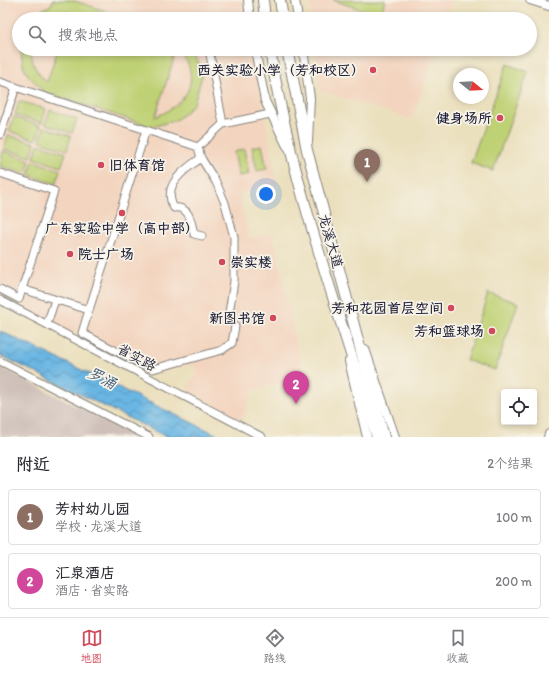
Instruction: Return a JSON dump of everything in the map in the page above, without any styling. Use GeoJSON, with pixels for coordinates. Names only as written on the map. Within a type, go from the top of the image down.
{"type":"FeatureCollection","features":[{"type":"Feature","properties":{"kind":"main road"},"geometry":{"type":"LineString","coordinates":[[263,0],[264,12]]}},
{"type":"Feature","properties":{"kind":"main road"},"geometry":{"type":"LineString","coordinates":[[280,0],[282,12]]}},
{"type":"Feature","properties":{"kind":"main road","name":"龙溪大道"},"geometry":{"type":"LineString","coordinates":[[271,56],[291,153],[342,327],[384,437]]}},
{"type":"Feature","properties":{"kind":"main road","name":"龙溪大道"},"geometry":{"type":"LineString","coordinates":[[288,56],[307,150],[354,320],[377,437]]}},
{"type":"Feature","properties":{"kind":"street"},"geometry":{"type":"LineString","coordinates":[[248,0],[249,12]]}},
{"type":"Feature","properties":{"kind":"street"},"geometry":{"type":"LineString","coordinates":[[295,0],[297,12]]}},
{"type":"Feature","properties":{"kind":"street"},"geometry":{"type":"LineString","coordinates":[[530,0],[549,6]]}},
{"type":"Feature","properties":{"kind":"street"},"geometry":{"type":"LineString","coordinates":[[210,56],[223,124]]}},
{"type":"Feature","properties":{"kind":"street"},"geometry":{"type":"LineString","coordinates":[[256,56],[265,102],[291,153]]}},
{"type":"Feature","properties":{"kind":"street"},"geometry":{"type":"LineString","coordinates":[[304,56],[310,98],[307,150]]}},
{"type":"Feature","properties":{"kind":"street"},"geometry":{"type":"LineString","coordinates":[[0,82],[198,147]]}},
{"type":"Feature","properties":{"kind":"street"},"geometry":{"type":"LineString","coordinates":[[0,135],[16,87]]}},
{"type":"Feature","properties":{"kind":"street"},"geometry":{"type":"LineString","coordinates":[[198,147],[223,124],[270,114]]}},
{"type":"Feature","properties":{"kind":"street"},"geometry":{"type":"LineString","coordinates":[[146,130],[82,332],[137,362],[153,368],[222,350],[232,343],[236,326],[229,313],[234,281],[234,237],[216,182],[201,158],[198,147]]}},
{"type":"Feature","properties":{"kind":"street"},"geometry":{"type":"LineString","coordinates":[[201,158],[178,175],[170,194],[174,208],[184,210],[189,215],[194,234],[202,236]]}},
{"type":"Feature","properties":{"kind":"street"},"geometry":{"type":"LineString","coordinates":[[0,173],[54,191],[19,299],[0,289]]}},
{"type":"Feature","properties":{"kind":"street"},"geometry":{"type":"LineString","coordinates":[[22,289],[89,310]]}},
{"type":"Feature","properties":{"kind":"street","name":"省实路"},"geometry":{"type":"LineString","coordinates":[[0,300],[262,437]]}},
{"type":"Feature","properties":{"kind":"street"},"geometry":{"type":"LineString","coordinates":[[47,324],[55,300]]}},
{"type":"Feature","properties":{"kind":"street"},"geometry":{"type":"LineString","coordinates":[[354,320],[380,388],[395,437]]}},
{"type":"Feature","properties":{"kind":"street"},"geometry":{"type":"LineString","coordinates":[[342,327],[367,437]]}},
{"type":"Feature","properties":{"kind":"street"},"geometry":{"type":"LineString","coordinates":[[0,361],[149,437]]}},
{"type":"Feature","properties":{"kind":"shaded area","name":"广东实验中学（高中部）"},"geometry":{"type":"Polygon","coordinates":[[[0,0],[243,0],[246,12],[12,12],[12,56],[253,56],[277,184],[239,193],[249,238],[273,234],[303,377],[253,390],[241,422],[187,389],[197,373],[194,364],[151,374],[0,295],[0,0]]]}},
{"type":"Feature","properties":{"kind":"shaded area"},"geometry":{"type":"Polygon","coordinates":[[[309,0],[452,0],[448,12],[311,12],[309,0]]]}},
{"type":"Feature","properties":{"kind":"shaded area","name":"西关实验小学（芳和校区）"},"geometry":{"type":"Polygon","coordinates":[[[316,56],[434,56],[412,119],[320,91],[316,56]]]}},
{"type":"Feature","properties":{"kind":"shaded area"},"geometry":{"type":"Polygon","coordinates":[[[0,367],[136,437],[0,437],[0,367]]]}},
{"type":"Feature","properties":{"kind":"green space"},"geometry":{"type":"Polygon","coordinates":[[[53,0],[72,0],[108,12],[40,12],[51,5],[53,0]]]}},
{"type":"Feature","properties":{"kind":"green space"},"geometry":{"type":"Polygon","coordinates":[[[333,0],[385,0],[381,12],[368,12],[333,0]]]}},
{"type":"Feature","properties":{"kind":"green space"},"geometry":{"type":"Polygon","coordinates":[[[22,56],[32,56],[35,67],[47,82],[56,56],[175,56],[155,117],[176,105],[188,90],[190,71],[183,56],[195,56],[202,76],[194,103],[186,112],[176,120],[152,127],[44,92],[28,75],[23,65],[22,56]]]}},
{"type":"Feature","properties":{"kind":"green space","name":"健身场所"},"geometry":{"type":"Polygon","coordinates":[[[507,64],[528,72],[493,171],[471,163],[507,64]]]}},
{"type":"Feature","properties":{"kind":"green space"},"geometry":{"type":"Polygon","coordinates":[[[19,101],[46,109],[42,123],[15,115],[19,101]]]}},
{"type":"Feature","properties":{"kind":"green space"},"geometry":{"type":"Polygon","coordinates":[[[50,110],[77,119],[72,133],[45,124],[50,110]]]}},
{"type":"Feature","properties":{"kind":"green space"},"geometry":{"type":"Polygon","coordinates":[[[14,117],[41,126],[36,140],[9,131],[14,117]]]}},
{"type":"Feature","properties":{"kind":"green space"},"geometry":{"type":"Polygon","coordinates":[[[44,127],[71,136],[67,150],[40,141],[44,127]]]}},
{"type":"Feature","properties":{"kind":"green space"},"geometry":{"type":"Polygon","coordinates":[[[8,135],[35,143],[31,157],[4,149],[8,135]]]}},
{"type":"Feature","properties":{"kind":"green space"},"geometry":{"type":"Polygon","coordinates":[[[38,144],[66,153],[61,167],[34,158],[38,144]]]}},
{"type":"Feature","properties":{"kind":"green space"},"geometry":{"type":"Polygon","coordinates":[[[262,145],[267,169],[257,171],[252,147],[262,145]]]}},
{"type":"Feature","properties":{"kind":"green space"},"geometry":{"type":"Polygon","coordinates":[[[244,149],[249,174],[239,176],[234,152],[244,149]]]}},
{"type":"Feature","properties":{"kind":"green space"},"geometry":{"type":"Polygon","coordinates":[[[3,151],[30,160],[26,174],[0,166],[3,151]]]}},
{"type":"Feature","properties":{"kind":"green space"},"geometry":{"type":"Polygon","coordinates":[[[33,161],[60,170],[56,184],[29,175],[33,161]]]}},
{"type":"Feature","properties":{"kind":"green space","name":"芳和篮球场"},"geometry":{"type":"Polygon","coordinates":[[[488,293],[518,303],[495,370],[466,360],[488,293]]]}},
{"type":"Feature","properties":{"kind":"water"},"geometry":{"type":"Polygon","coordinates":[[[0,331],[222,437],[167,437],[0,355],[0,331]]]}},
{"type":"Feature","properties":{"kind":"place","name":"西关实验小学（芳和校区）"},"geometry":{"type":"Point","coordinates":[373,70]}},
{"type":"Feature","properties":{"kind":"place","name":"健身场所"},"geometry":{"type":"Point","coordinates":[500,118]}},
{"type":"Feature","properties":{"kind":"place","name":"旧体育馆"},"geometry":{"type":"Point","coordinates":[101,165]}},
{"type":"Feature","properties":{"kind":"place","name":"芳村幼儿园"},"geometry":{"type":"Point","coordinates":[367,182]}},
{"type":"Feature","properties":{"kind":"place","name":"广东实验中学（高中部）"},"geometry":{"type":"Point","coordinates":[122,213]}},
{"type":"Feature","properties":{"kind":"place","name":"院士广场"},"geometry":{"type":"Point","coordinates":[70,254]}},
{"type":"Feature","properties":{"kind":"place","name":"崇实楼"},"geometry":{"type":"Point","coordinates":[222,262]}},
{"type":"Feature","properties":{"kind":"place","name":"芳和花园首层空间"},"geometry":{"type":"Point","coordinates":[451,308]}},
{"type":"Feature","properties":{"kind":"place","name":"新图书馆"},"geometry":{"type":"Point","coordinates":[273,318]}},
{"type":"Feature","properties":{"kind":"place","name":"芳和篮球场"},"geometry":{"type":"Point","coordinates":[492,331]}},
{"type":"Feature","properties":{"kind":"place","name":"汇泉酒店"},"geometry":{"type":"Point","coordinates":[296,404]}},
{"type":"Feature","properties":{"kind":"water label","name":"罗涌"},"geometry":{"type":"Point","coordinates":[102,378]}}]}
